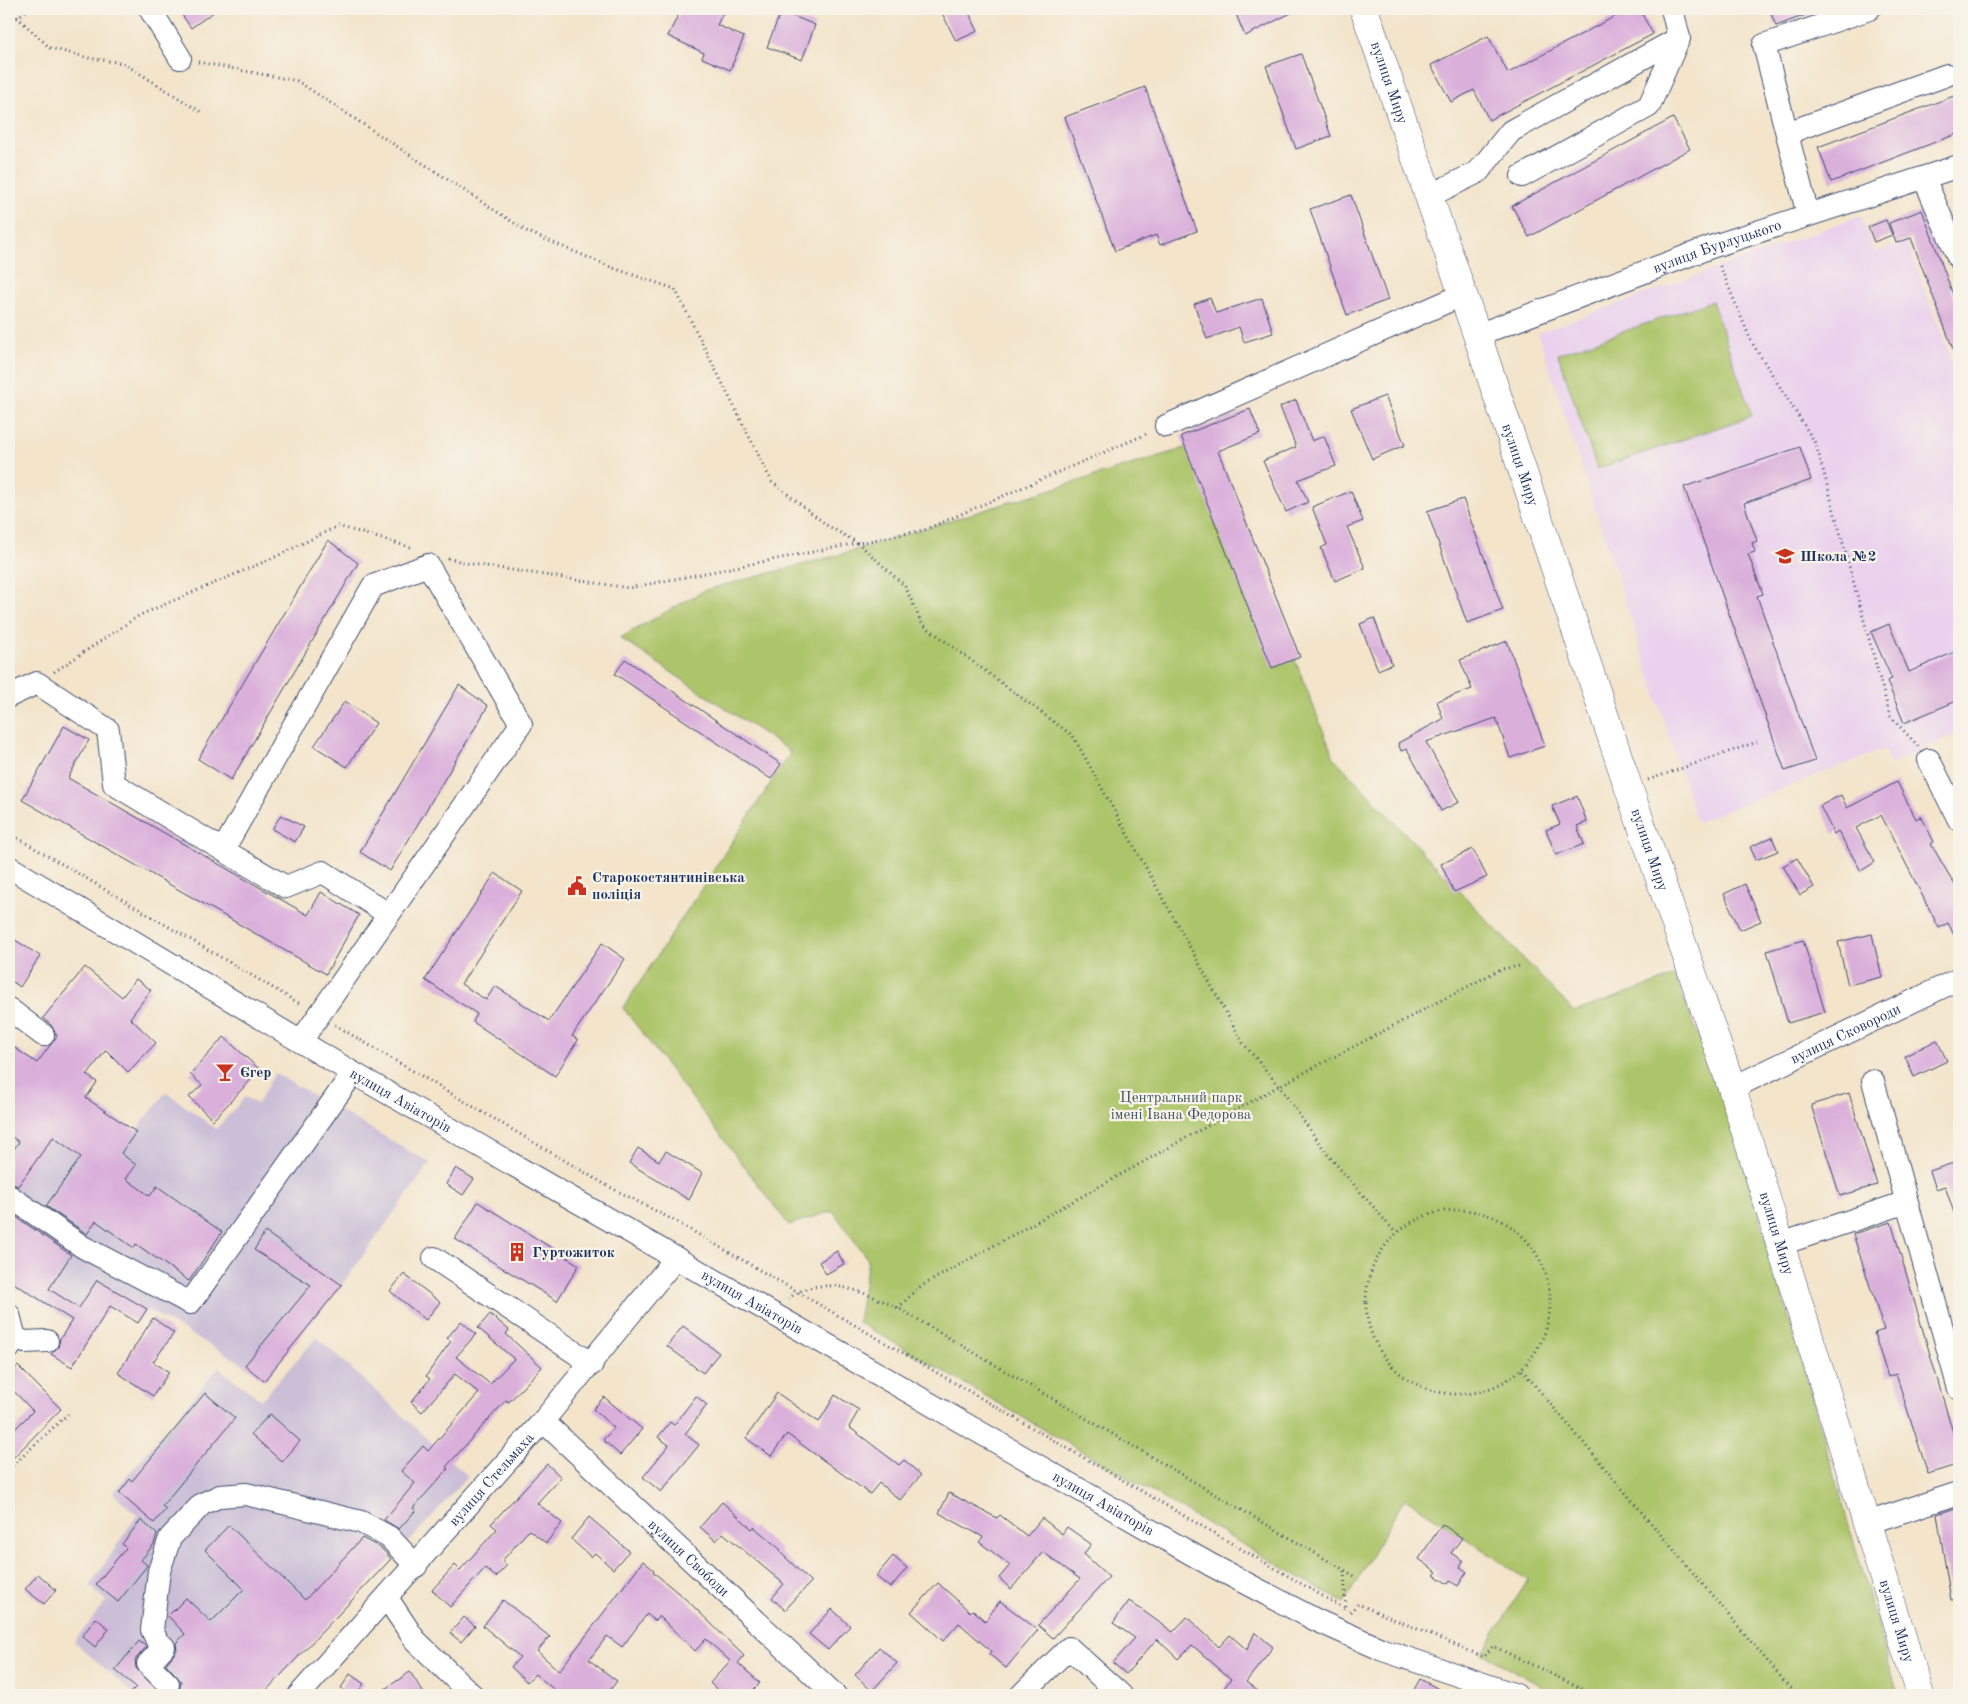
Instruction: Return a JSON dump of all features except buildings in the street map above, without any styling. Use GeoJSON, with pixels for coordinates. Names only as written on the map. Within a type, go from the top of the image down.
{"type":"FeatureCollection","features":[{"type":"Feature","properties":{"kind":"main road","name":"вулиця Миру"},"geometry":{"type":"LineString","coordinates":[[1364,9],[1477,335],[1628,786],[1732,1088],[1920,1695]]}},
{"type":"Feature","properties":{"kind":"street"},"geometry":{"type":"LineString","coordinates":[[150,9],[180,58]]}},
{"type":"Feature","properties":{"kind":"street"},"geometry":{"type":"LineString","coordinates":[[1522,176],[1649,106],[1680,38],[1672,9]]}},
{"type":"Feature","properties":{"kind":"street"},"geometry":{"type":"LineString","coordinates":[[1808,216],[1764,45],[1869,9]]}},
{"type":"Feature","properties":{"kind":"street"},"geometry":{"type":"LineString","coordinates":[[1429,196],[1478,172],[1511,131],[1680,38]]}},
{"type":"Feature","properties":{"kind":"street"},"geometry":{"type":"LineString","coordinates":[[1787,133],[1947,75]]}},
{"type":"Feature","properties":{"kind":"street","name":"вулиця Бурлуцького"},"geometry":{"type":"LineString","coordinates":[[1477,335],[1711,247],[1959,166]]}},
{"type":"Feature","properties":{"kind":"street"},"geometry":{"type":"LineString","coordinates":[[1924,178],[1959,259]]}},
{"type":"Feature","properties":{"kind":"street"},"geometry":{"type":"LineString","coordinates":[[1166,426],[1462,295]]}},
{"type":"Feature","properties":{"kind":"street"},"geometry":{"type":"LineString","coordinates":[[223,850],[373,586],[428,565],[521,724],[301,1041]]}},
{"type":"Feature","properties":{"kind":"street"},"geometry":{"type":"LineString","coordinates":[[9,694],[37,683],[108,730],[114,784],[286,887],[324,872],[388,914]]}},
{"type":"Feature","properties":{"kind":"street"},"geometry":{"type":"LineString","coordinates":[[1929,760],[1959,820]]}},
{"type":"Feature","properties":{"kind":"street","name":"вулиця Авіаторів"},"geometry":{"type":"LineString","coordinates":[[9,867],[353,1073],[773,1312],[1211,1565],[1316,1620],[1383,1650],[1516,1695]]}},
{"type":"Feature","properties":{"kind":"street","name":"вулиця Сковороди"},"geometry":{"type":"LineString","coordinates":[[1732,1088],[1959,980]]}},
{"type":"Feature","properties":{"kind":"street"},"geometry":{"type":"LineString","coordinates":[[9,1010],[43,1035]]}},
{"type":"Feature","properties":{"kind":"street"},"geometry":{"type":"LineString","coordinates":[[9,1196],[83,1247],[190,1303],[353,1073]]}},
{"type":"Feature","properties":{"kind":"street"},"geometry":{"type":"LineString","coordinates":[[1873,1081],[1959,1388]]}},
{"type":"Feature","properties":{"kind":"street"},"geometry":{"type":"LineString","coordinates":[[1781,1244],[1907,1202]]}},
{"type":"Feature","properties":{"kind":"street"},"geometry":{"type":"LineString","coordinates":[[434,1258],[592,1364]]}},
{"type":"Feature","properties":{"kind":"street","name":"вулиця Стельмаха"},"geometry":{"type":"LineString","coordinates":[[299,1695],[416,1566],[543,1421],[592,1364],[676,1258]]}},
{"type":"Feature","properties":{"kind":"street"},"geometry":{"type":"LineString","coordinates":[[9,1315],[12,1343],[47,1341]]}},
{"type":"Feature","properties":{"kind":"street","name":"вулиця Свободи"},"geometry":{"type":"LineString","coordinates":[[543,1421],[835,1695]]}},
{"type":"Feature","properties":{"kind":"street"},"geometry":{"type":"LineString","coordinates":[[1867,1523],[1959,1493]]}},
{"type":"Feature","properties":{"kind":"street"},"geometry":{"type":"LineString","coordinates":[[168,1684],[148,1664],[164,1647],[158,1643],[152,1630],[159,1571],[170,1538],[202,1504],[220,1496],[246,1494],[361,1522],[389,1537],[416,1566]]}},
{"type":"Feature","properties":{"kind":"street"},"geometry":{"type":"LineString","coordinates":[[387,1598],[415,1640],[472,1695]]}},
{"type":"Feature","properties":{"kind":"street"},"geometry":{"type":"LineString","coordinates":[[1021,1695],[1070,1648],[1121,1695]]}},
{"type":"Feature","properties":{"kind":"path"},"geometry":{"type":"LineString","coordinates":[[9,24],[28,9]]}},
{"type":"Feature","properties":{"kind":"path"},"geometry":{"type":"LineString","coordinates":[[17,17],[50,48],[89,58],[123,63],[201,112]]}},
{"type":"Feature","properties":{"kind":"path"},"geometry":{"type":"LineString","coordinates":[[180,58],[297,81],[528,232],[613,268],[675,289],[772,482],[828,526],[858,543],[904,586],[922,624],[1073,736],[1243,1043],[1279,1086],[1328,1155],[1396,1232]]}},
{"type":"Feature","properties":{"kind":"path"},"geometry":{"type":"LineString","coordinates":[[1711,247],[1751,341],[1816,444],[1890,716],[1929,760]]}},
{"type":"Feature","properties":{"kind":"path"},"geometry":{"type":"LineString","coordinates":[[439,555],[466,563],[629,588],[924,530],[1166,426]]}},
{"type":"Feature","properties":{"kind":"path"},"geometry":{"type":"LineString","coordinates":[[37,683],[140,615],[273,558],[338,526],[420,550]]}},
{"type":"Feature","properties":{"kind":"path"},"geometry":{"type":"LineString","coordinates":[[1628,786],[1757,742]]}},
{"type":"Feature","properties":{"kind":"path"},"geometry":{"type":"LineString","coordinates":[[9,834],[606,1185],[674,1221],[1351,1612],[1358,1604],[1484,1658],[1493,1646],[1595,1695]]}},
{"type":"Feature","properties":{"kind":"path"},"geometry":{"type":"LineString","coordinates":[[898,1308],[918,1288],[1279,1086],[1501,969],[1520,966]]}},
{"type":"Feature","properties":{"kind":"path"},"geometry":{"type":"LineString","coordinates":[[1454,1209],[1475,1211],[1496,1217],[1514,1228],[1530,1243],[1541,1261],[1548,1281],[1551,1302],[1548,1324],[1541,1343],[1522,1370],[1508,1380],[1483,1392],[1454,1395],[1426,1390],[1402,1376],[1382,1355],[1369,1330],[1365,1302],[1369,1274],[1382,1248],[1396,1232],[1413,1220],[1433,1212],[1454,1209]]}},
{"type":"Feature","properties":{"kind":"path"},"geometry":{"type":"LineString","coordinates":[[773,1312],[797,1292],[816,1287],[850,1287],[898,1308],[1356,1577]]}},
{"type":"Feature","properties":{"kind":"path"},"geometry":{"type":"LineString","coordinates":[[1522,1370],[1795,1695]]}},
{"type":"Feature","properties":{"kind":"path"},"geometry":{"type":"LineString","coordinates":[[9,1469],[68,1414]]}},
{"type":"Feature","properties":{"kind":"path"},"geometry":{"type":"LineString","coordinates":[[1344,1570],[1346,1609]]}},
{"type":"Feature","properties":{"kind":"shaded area","name":"Школа №2"},"geometry":{"type":"Polygon","coordinates":[[[1860,216],[1875,253],[1906,241],[1959,380],[1959,732],[1891,764],[1884,749],[1697,822],[1538,333],[1860,216]]]}},
{"type":"Feature","properties":{"kind":"shaded area"},"geometry":{"type":"Polygon","coordinates":[[[9,1044],[59,1078],[69,1063],[97,1082],[87,1098],[136,1131],[166,1092],[216,1129],[245,1097],[257,1104],[275,1073],[430,1163],[342,1285],[264,1381],[245,1365],[118,1293],[92,1334],[9,1283],[9,1044]]]}},
{"type":"Feature","properties":{"kind":"shaded area"},"geometry":{"type":"Polygon","coordinates":[[[317,1337],[468,1476],[409,1542],[393,1532],[383,1544],[391,1559],[262,1695],[136,1695],[74,1642],[106,1601],[90,1586],[137,1515],[113,1493],[218,1368],[261,1400],[317,1337]]]}},
{"type":"Feature","properties":{"kind":"green space"},"geometry":{"type":"Polygon","coordinates":[[[1712,301],[1752,416],[1597,469],[1558,354],[1712,301]]]}},
{"type":"Feature","properties":{"kind":"green space","name":"Центральний парк імені Івана Федорова"},"geometry":{"type":"Polygon","coordinates":[[[1208,441],[1334,758],[1574,1012],[1675,976],[1732,1121],[1898,1695],[1557,1695],[1482,1653],[1528,1580],[1405,1498],[1344,1603],[858,1322],[868,1260],[833,1211],[789,1225],[623,1008],[791,752],[620,638],[705,590],[835,556],[1208,441]]]}},
{"type":"Feature","properties":{"kind":"place","name":"Школа №2"},"geometry":{"type":"Point","coordinates":[1785,556]}},
{"type":"Feature","properties":{"kind":"place","name":"Старокостянтинівська поліція"},"geometry":{"type":"Point","coordinates":[577,886]}},
{"type":"Feature","properties":{"kind":"place","name":"Єгер"},"geometry":{"type":"Point","coordinates":[225,1072]}},
{"type":"Feature","properties":{"kind":"place","name":"Гуртожиток"},"geometry":{"type":"Point","coordinates":[517,1252]}}]}
